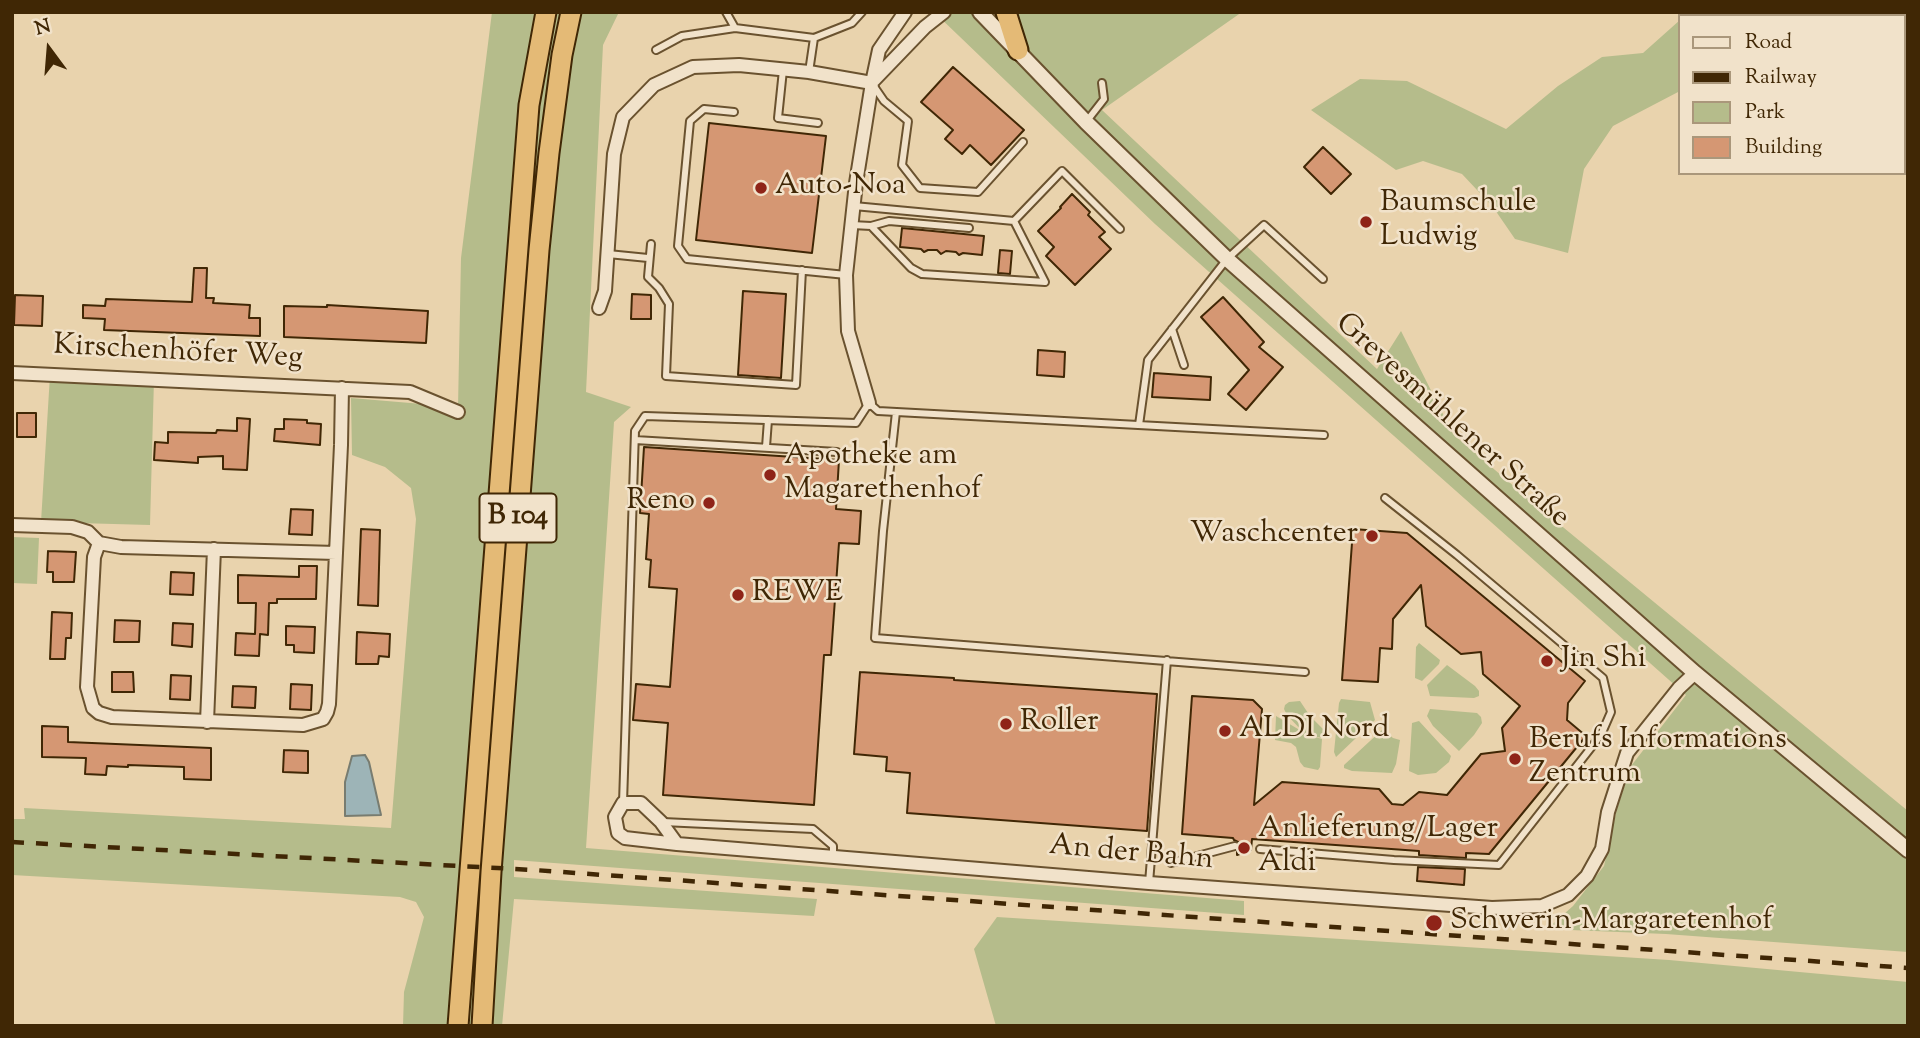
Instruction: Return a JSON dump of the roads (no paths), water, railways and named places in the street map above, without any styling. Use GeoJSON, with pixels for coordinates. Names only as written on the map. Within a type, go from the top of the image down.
{"type":"FeatureCollection","features":[{"type":"Feature","properties":{"kind":"highway","name":"B 104"},"geometry":{"type":"LineString","coordinates":[[458,1026],[529,104],[546,12]]}},
{"type":"Feature","properties":{"kind":"highway","name":"B 104"},"geometry":{"type":"LineString","coordinates":[[482,1026],[491,872],[539,250],[560,67],[571,12]]}},
{"type":"Feature","properties":{"kind":"highway"},"geometry":{"type":"LineString","coordinates":[[1006,12],[1018,50]]}},
{"type":"Feature","properties":{"kind":"street"},"geometry":{"type":"LineString","coordinates":[[869,403],[848,331],[846,275],[872,83],[879,50],[905,12]]}},
{"type":"Feature","properties":{"kind":"street"},"geometry":{"type":"LineString","coordinates":[[872,83],[925,27],[944,12]]}},
{"type":"Feature","properties":{"kind":"street","name":"Grevesmühlener Straße"},"geometry":{"type":"LineString","coordinates":[[980,12],[1086,122],[1227,259],[1695,673],[1908,850]]}},
{"type":"Feature","properties":{"kind":"street"},"geometry":{"type":"LineString","coordinates":[[599,308],[605,291],[614,154],[623,117],[653,85],[693,67],[739,65],[809,72],[872,83]]}},
{"type":"Feature","properties":{"kind":"street","name":"Kirschenhöfer Weg"},"geometry":{"type":"LineString","coordinates":[[12,373],[410,392],[458,412]]}},
{"type":"Feature","properties":{"kind":"street","name":"Kirschenhöfer Weg"},"geometry":{"type":"LineString","coordinates":[[99,543],[94,557],[87,687],[93,708],[99,713],[112,717],[303,725],[323,719],[329,704],[342,388]]}},
{"type":"Feature","properties":{"kind":"street"},"geometry":{"type":"LineString","coordinates":[[12,525],[72,527],[88,533],[99,543],[121,547],[335,553]]}},
{"type":"Feature","properties":{"kind":"street"},"geometry":{"type":"LineString","coordinates":[[207,722],[214,549]]}},
{"type":"Feature","properties":{"kind":"street","name":"An der Bahn"},"geometry":{"type":"LineString","coordinates":[[623,803],[615,817],[618,833],[625,838],[677,844],[1492,908],[1542,906],[1568,895],[1587,876],[1602,849],[1608,812],[1627,753],[1679,688],[1695,673]]}},
{"type":"Feature","properties":{"kind":"street"},"geometry":{"type":"LineString","coordinates":[[623,803],[641,803],[661,822],[677,844]]}},
{"type":"Feature","properties":{"kind":"lane"},"geometry":{"type":"LineString","coordinates":[[726,12],[735,28]]}},
{"type":"Feature","properties":{"kind":"lane"},"geometry":{"type":"LineString","coordinates":[[656,50],[682,36],[735,28],[814,38],[852,23],[862,12]]}},
{"type":"Feature","properties":{"kind":"lane"},"geometry":{"type":"LineString","coordinates":[[809,72],[814,38]]}},
{"type":"Feature","properties":{"kind":"lane"},"geometry":{"type":"LineString","coordinates":[[783,69],[778,118],[818,123]]}},
{"type":"Feature","properties":{"kind":"lane"},"geometry":{"type":"LineString","coordinates":[[872,83],[884,101],[908,121],[902,165],[920,188],[978,192],[1023,142]]}},
{"type":"Feature","properties":{"kind":"lane"},"geometry":{"type":"LineString","coordinates":[[1086,122],[1104,99],[1102,83]]}},
{"type":"Feature","properties":{"kind":"lane"},"geometry":{"type":"LineString","coordinates":[[734,112],[704,109],[690,121],[678,246],[687,259],[846,275]]}},
{"type":"Feature","properties":{"kind":"lane"},"geometry":{"type":"LineString","coordinates":[[1014,221],[1062,171],[1120,229]]}},
{"type":"Feature","properties":{"kind":"lane"},"geometry":{"type":"LineString","coordinates":[[854,206],[1014,221]]}},
{"type":"Feature","properties":{"kind":"lane"},"geometry":{"type":"LineString","coordinates":[[852,225],[871,226],[889,221],[969,228]]}},
{"type":"Feature","properties":{"kind":"lane"},"geometry":{"type":"LineString","coordinates":[[871,226],[911,268],[922,274],[1045,282],[1014,221]]}},
{"type":"Feature","properties":{"kind":"lane"},"geometry":{"type":"LineString","coordinates":[[1139,425],[1148,360],[1227,259],[1264,225],[1323,279]]}},
{"type":"Feature","properties":{"kind":"lane"},"geometry":{"type":"LineString","coordinates":[[651,244],[648,277],[669,304],[666,376],[796,385],[802,271]]}},
{"type":"Feature","properties":{"kind":"lane"},"geometry":{"type":"LineString","coordinates":[[608,254],[649,258]]}},
{"type":"Feature","properties":{"kind":"lane"},"geometry":{"type":"LineString","coordinates":[[1172,329],[1184,365]]}},
{"type":"Feature","properties":{"kind":"lane"},"geometry":{"type":"LineString","coordinates":[[623,803],[635,431],[645,416],[856,423],[869,403],[878,411],[1324,435]]}},
{"type":"Feature","properties":{"kind":"lane"},"geometry":{"type":"LineString","coordinates":[[896,412],[875,638],[1305,672]]}},
{"type":"Feature","properties":{"kind":"lane"},"geometry":{"type":"LineString","coordinates":[[766,447],[768,420]]}},
{"type":"Feature","properties":{"kind":"lane"},"geometry":{"type":"LineString","coordinates":[[635,440],[837,452]]}},
{"type":"Feature","properties":{"kind":"lane"},"geometry":{"type":"LineString","coordinates":[[1260,849],[1499,865],[1601,735],[1611,712],[1603,678],[1385,498]]}},
{"type":"Feature","properties":{"kind":"lane"},"geometry":{"type":"LineString","coordinates":[[1149,883],[1167,660]]}},
{"type":"Feature","properties":{"kind":"lane"},"geometry":{"type":"LineString","coordinates":[[661,822],[813,829],[834,846],[833,857]]}},
{"type":"Feature","properties":{"kind":"lane"},"geometry":{"type":"LineString","coordinates":[[1171,863],[1235,846]]}},
{"type":"Feature","properties":{"kind":"water"},"geometry":{"type":"Polygon","coordinates":[[[365,755],[381,815],[345,816],[345,782],[352,756],[365,755]]]}},
{"type":"Feature","properties":{"kind":"railway"},"geometry":{"type":"LineString","coordinates":[[12,842],[534,870],[1908,968]]}},
{"type":"Feature","properties":{"kind":"place","name":"Auto-Noa"},"geometry":{"type":"Point","coordinates":[761,188]}},
{"type":"Feature","properties":{"kind":"place","name":"Baumschule Ludwig"},"geometry":{"type":"Point","coordinates":[1366,222]}},
{"type":"Feature","properties":{"kind":"place","name":"Apotheke am Magarethenhof"},"geometry":{"type":"Point","coordinates":[770,475]}},
{"type":"Feature","properties":{"kind":"place","name":"Reno"},"geometry":{"type":"Point","coordinates":[709,503]}},
{"type":"Feature","properties":{"kind":"place","name":"Waschcenter"},"geometry":{"type":"Point","coordinates":[1372,536]}},
{"type":"Feature","properties":{"kind":"place","name":"REWE"},"geometry":{"type":"Point","coordinates":[738,595]}},
{"type":"Feature","properties":{"kind":"place","name":"Jin Shi"},"geometry":{"type":"Point","coordinates":[1547,661]}},
{"type":"Feature","properties":{"kind":"place","name":"Roller"},"geometry":{"type":"Point","coordinates":[1006,724]}},
{"type":"Feature","properties":{"kind":"place","name":"ALDI Nord"},"geometry":{"type":"Point","coordinates":[1225,731]}},
{"type":"Feature","properties":{"kind":"place","name":"Berufs Informations Zentrum"},"geometry":{"type":"Point","coordinates":[1515,759]}},
{"type":"Feature","properties":{"kind":"place","name":"Anlieferung/Lager Aldi"},"geometry":{"type":"Point","coordinates":[1244,848]}},
{"type":"Feature","properties":{"kind":"place","name":"Schwerin-Margaretenhof"},"geometry":{"type":"Point","coordinates":[1434,923]}}]}
